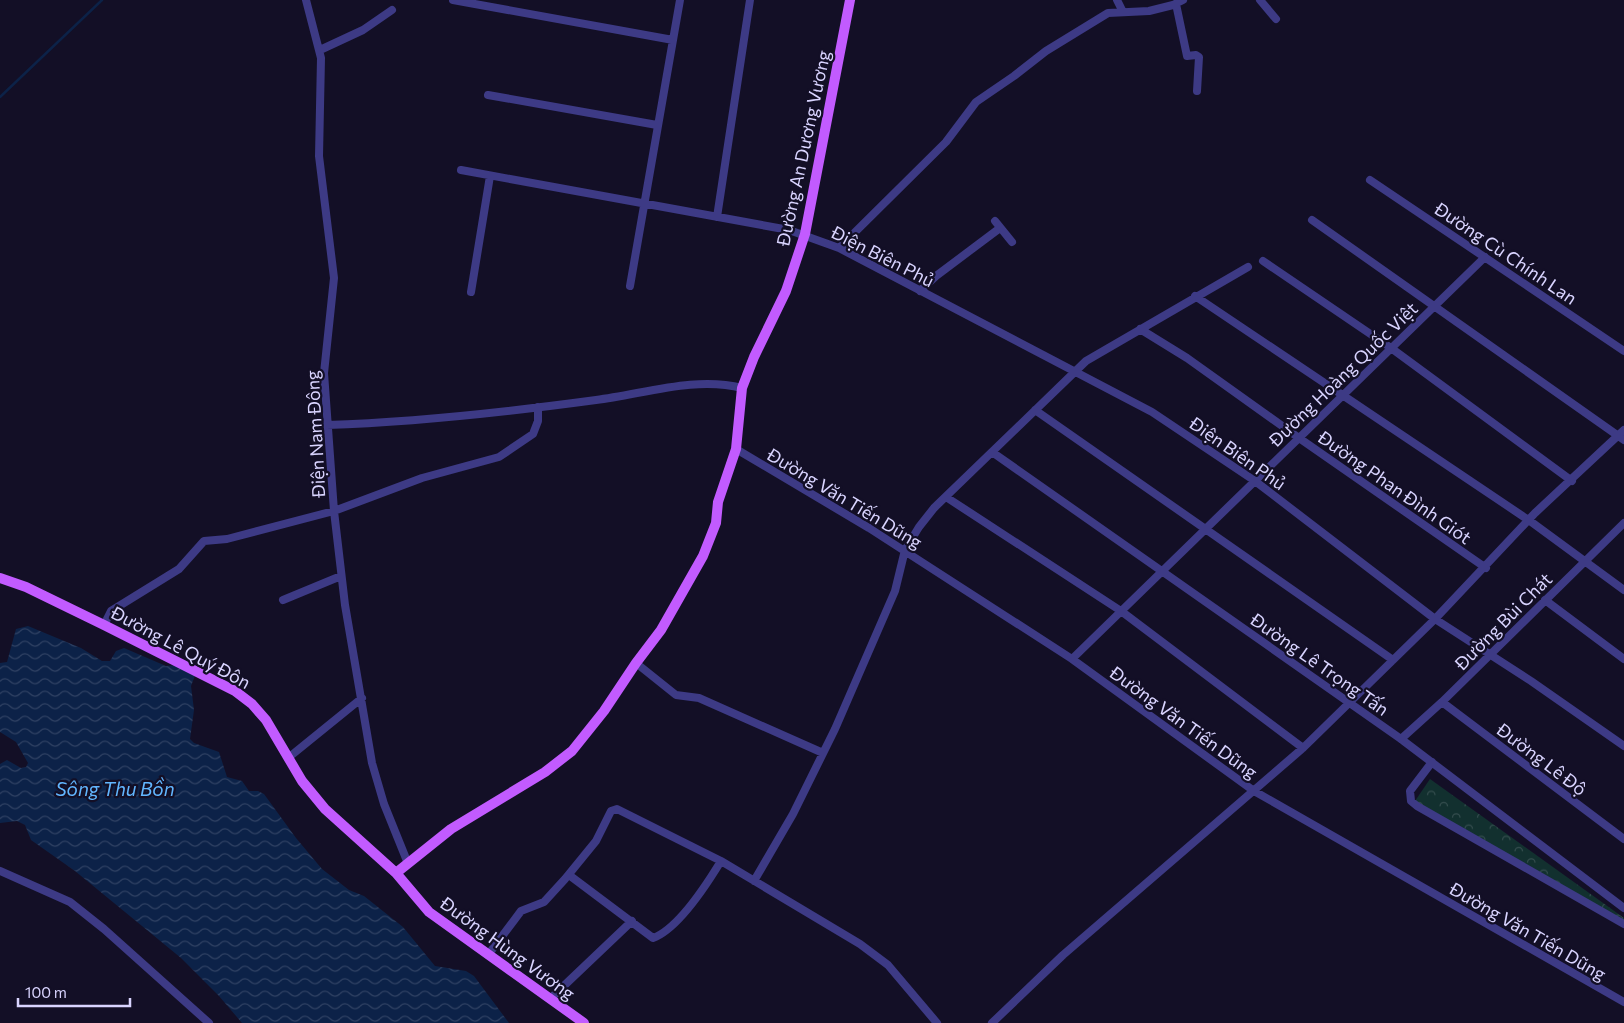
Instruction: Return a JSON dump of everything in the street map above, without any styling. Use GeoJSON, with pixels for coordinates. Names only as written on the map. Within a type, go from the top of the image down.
{"type":"FeatureCollection","features":[{"type":"Feature","properties":{"kind":"main road","name":"Đường An Dương Vương"},"geometry":{"type":"LineString","coordinates":[[396,872],[407,861],[451,829],[545,772],[572,751],[604,711],[661,630],[703,556],[716,523],[718,502],[736,449],[742,388],[754,357],[786,291],[805,234],[850,0]]}},
{"type":"Feature","properties":{"kind":"main road","name":"Đường Lê Quý Đôn"},"geometry":{"type":"LineString","coordinates":[[0,578],[26,587],[235,690],[252,704],[266,720],[302,781],[325,809],[396,872]]}},
{"type":"Feature","properties":{"kind":"main road","name":"Đường Hùng Vương"},"geometry":{"type":"LineString","coordinates":[[396,872],[429,912],[584,1023]]}},
{"type":"Feature","properties":{"kind":"street","name":"Điện Nam Đông"},"geometry":{"type":"LineString","coordinates":[[306,0],[320,50],[322,94],[319,156],[334,278],[324,373],[334,511],[342,576],[372,763],[384,804],[407,861]]}},
{"type":"Feature","properties":{"kind":"street"},"geometry":{"type":"LineString","coordinates":[[453,0],[673,40]]}},
{"type":"Feature","properties":{"kind":"street"},"geometry":{"type":"LineString","coordinates":[[630,286],[680,0]]}},
{"type":"Feature","properties":{"kind":"street"},"geometry":{"type":"LineString","coordinates":[[717,217],[750,0]]}},
{"type":"Feature","properties":{"kind":"street"},"geometry":{"type":"LineString","coordinates":[[1117,0],[1123,12]]}},
{"type":"Feature","properties":{"kind":"street"},"geometry":{"type":"LineString","coordinates":[[1260,0],[1276,19]]}},
{"type":"Feature","properties":{"kind":"street"},"geometry":{"type":"LineString","coordinates":[[839,248],[946,142],[976,102],[1046,51],[1108,13],[1149,11],[1180,2],[1187,56],[1196,54],[1199,57],[1197,91]]}},
{"type":"Feature","properties":{"kind":"street"},"geometry":{"type":"LineString","coordinates":[[320,50],[363,30],[392,10]]}},
{"type":"Feature","properties":{"kind":"street"},"geometry":{"type":"LineString","coordinates":[[488,96],[657,125]]}},
{"type":"Feature","properties":{"kind":"street","name":"Điện Biên Phủ"},"geometry":{"type":"LineString","coordinates":[[461,170],[805,234],[839,248],[1152,412],[1255,481],[1435,620],[1490,654],[1624,746]]}},
{"type":"Feature","properties":{"kind":"street"},"geometry":{"type":"LineString","coordinates":[[471,292],[490,176]]}},
{"type":"Feature","properties":{"kind":"street","name":"Đường Cù Chính Lan"},"geometry":{"type":"LineString","coordinates":[[1370,180],[1624,351]]}},
{"type":"Feature","properties":{"kind":"street"},"geometry":{"type":"LineString","coordinates":[[992,1023],[1063,955],[1302,748],[1435,620],[1530,521],[1622,436],[1312,220]]}},
{"type":"Feature","properties":{"kind":"street"},"geometry":{"type":"LineString","coordinates":[[995,221],[1012,242]]}},
{"type":"Feature","properties":{"kind":"street"},"geometry":{"type":"LineString","coordinates":[[920,291],[936,276],[1000,228]]}},
{"type":"Feature","properties":{"kind":"street","name":"Đường Hoàng Quốc Việt"},"geometry":{"type":"LineString","coordinates":[[1072,659],[1484,257]]}},
{"type":"Feature","properties":{"kind":"street"},"geometry":{"type":"LineString","coordinates":[[1263,260],[1391,348],[1572,481]]}},
{"type":"Feature","properties":{"kind":"street"},"geometry":{"type":"LineString","coordinates":[[754,881],[793,814],[823,753],[895,591],[905,550],[919,527],[946,497],[1073,371],[1093,356],[1248,267]]}},
{"type":"Feature","properties":{"kind":"street"},"geometry":{"type":"LineString","coordinates":[[1195,296],[1218,309],[1342,396],[1530,521],[1624,590]]}},
{"type":"Feature","properties":{"kind":"street","name":"Đường Phan Đình Giót"},"geometry":{"type":"LineString","coordinates":[[1140,329],[1187,358],[1298,438],[1486,568]]}},
{"type":"Feature","properties":{"kind":"street"},"geometry":{"type":"LineString","coordinates":[[327,425],[403,423],[538,407],[709,383],[724,383],[742,388]]}},
{"type":"Feature","properties":{"kind":"street"},"geometry":{"type":"LineString","coordinates":[[104,625],[111,611],[179,569],[204,541],[227,539],[334,511],[422,478],[499,457],[533,434],[538,421],[538,407]]}},
{"type":"Feature","properties":{"kind":"street"},"geometry":{"type":"LineString","coordinates":[[1035,410],[1393,660]]}},
{"type":"Feature","properties":{"kind":"street","name":"Đường Văn Tiến Dũng"},"geometry":{"type":"LineString","coordinates":[[736,449],[905,550],[1072,659],[1254,791],[1624,1002]]}},
{"type":"Feature","properties":{"kind":"street","name":"Đường Lê Trọng Tấn"},"geometry":{"type":"LineString","coordinates":[[992,452],[1401,739],[1624,908]]}},
{"type":"Feature","properties":{"kind":"street"},"geometry":{"type":"LineString","coordinates":[[946,497],[1121,611],[1302,748]]}},
{"type":"Feature","properties":{"kind":"street","name":"Đường Bùi Chát"},"geometry":{"type":"LineString","coordinates":[[1401,739],[1442,702],[1624,523]]}},
{"type":"Feature","properties":{"kind":"street"},"geometry":{"type":"LineString","coordinates":[[283,600],[342,576]]}},
{"type":"Feature","properties":{"kind":"street"},"geometry":{"type":"LineString","coordinates":[[1545,600],[1624,658]]}},
{"type":"Feature","properties":{"kind":"street"},"geometry":{"type":"LineString","coordinates":[[636,663],[676,694],[700,698],[823,753]]}},
{"type":"Feature","properties":{"kind":"street"},"geometry":{"type":"LineString","coordinates":[[288,758],[362,698]]}},
{"type":"Feature","properties":{"kind":"street","name":"Đường Lê Độ"},"geometry":{"type":"LineString","coordinates":[[1442,702],[1624,839]]}},
{"type":"Feature","properties":{"kind":"street"},"geometry":{"type":"LineString","coordinates":[[1432,762],[1410,791],[1412,800],[1417,806],[1624,924]]}},
{"type":"Feature","properties":{"kind":"street"},"geometry":{"type":"LineString","coordinates":[[488,955],[521,911],[544,902],[569,875],[596,841],[611,812],[615,810],[721,862],[860,944],[881,960],[915,995],[937,1023]]}},
{"type":"Feature","properties":{"kind":"street"},"geometry":{"type":"LineString","coordinates":[[569,875],[632,921],[651,938],[658,936],[702,893],[721,862]]}},
{"type":"Feature","properties":{"kind":"street"},"geometry":{"type":"LineString","coordinates":[[0,871],[70,902],[104,929],[209,1023]]}},
{"type":"Feature","properties":{"kind":"street"},"geometry":{"type":"LineString","coordinates":[[550,998],[632,921]]}},
{"type":"Feature","properties":{"kind":"green space"},"geometry":{"type":"Polygon","coordinates":[[[1430,779],[1624,918],[1624,922],[1415,801],[1430,779]]]}},
{"type":"Feature","properties":{"kind":"water","name":"Sông Thu Bồn"},"geometry":{"type":"Polygon","coordinates":[[[28,626],[81,648],[102,661],[110,661],[116,651],[124,648],[166,666],[177,665],[196,673],[191,686],[194,710],[190,739],[194,743],[219,752],[227,777],[242,781],[249,791],[258,791],[264,794],[296,838],[322,869],[349,890],[364,896],[403,927],[435,966],[466,971],[474,976],[509,1023],[242,1023],[219,996],[181,958],[75,871],[31,840],[25,825],[17,821],[0,823],[0,764],[7,760],[21,768],[26,767],[28,763],[16,742],[0,732],[0,663],[7,662],[16,629],[28,626]]]}},
{"type":"Feature","properties":{"kind":"waterway"},"geometry":{"type":"LineString","coordinates":[[0,97],[102,0]]}}]}
